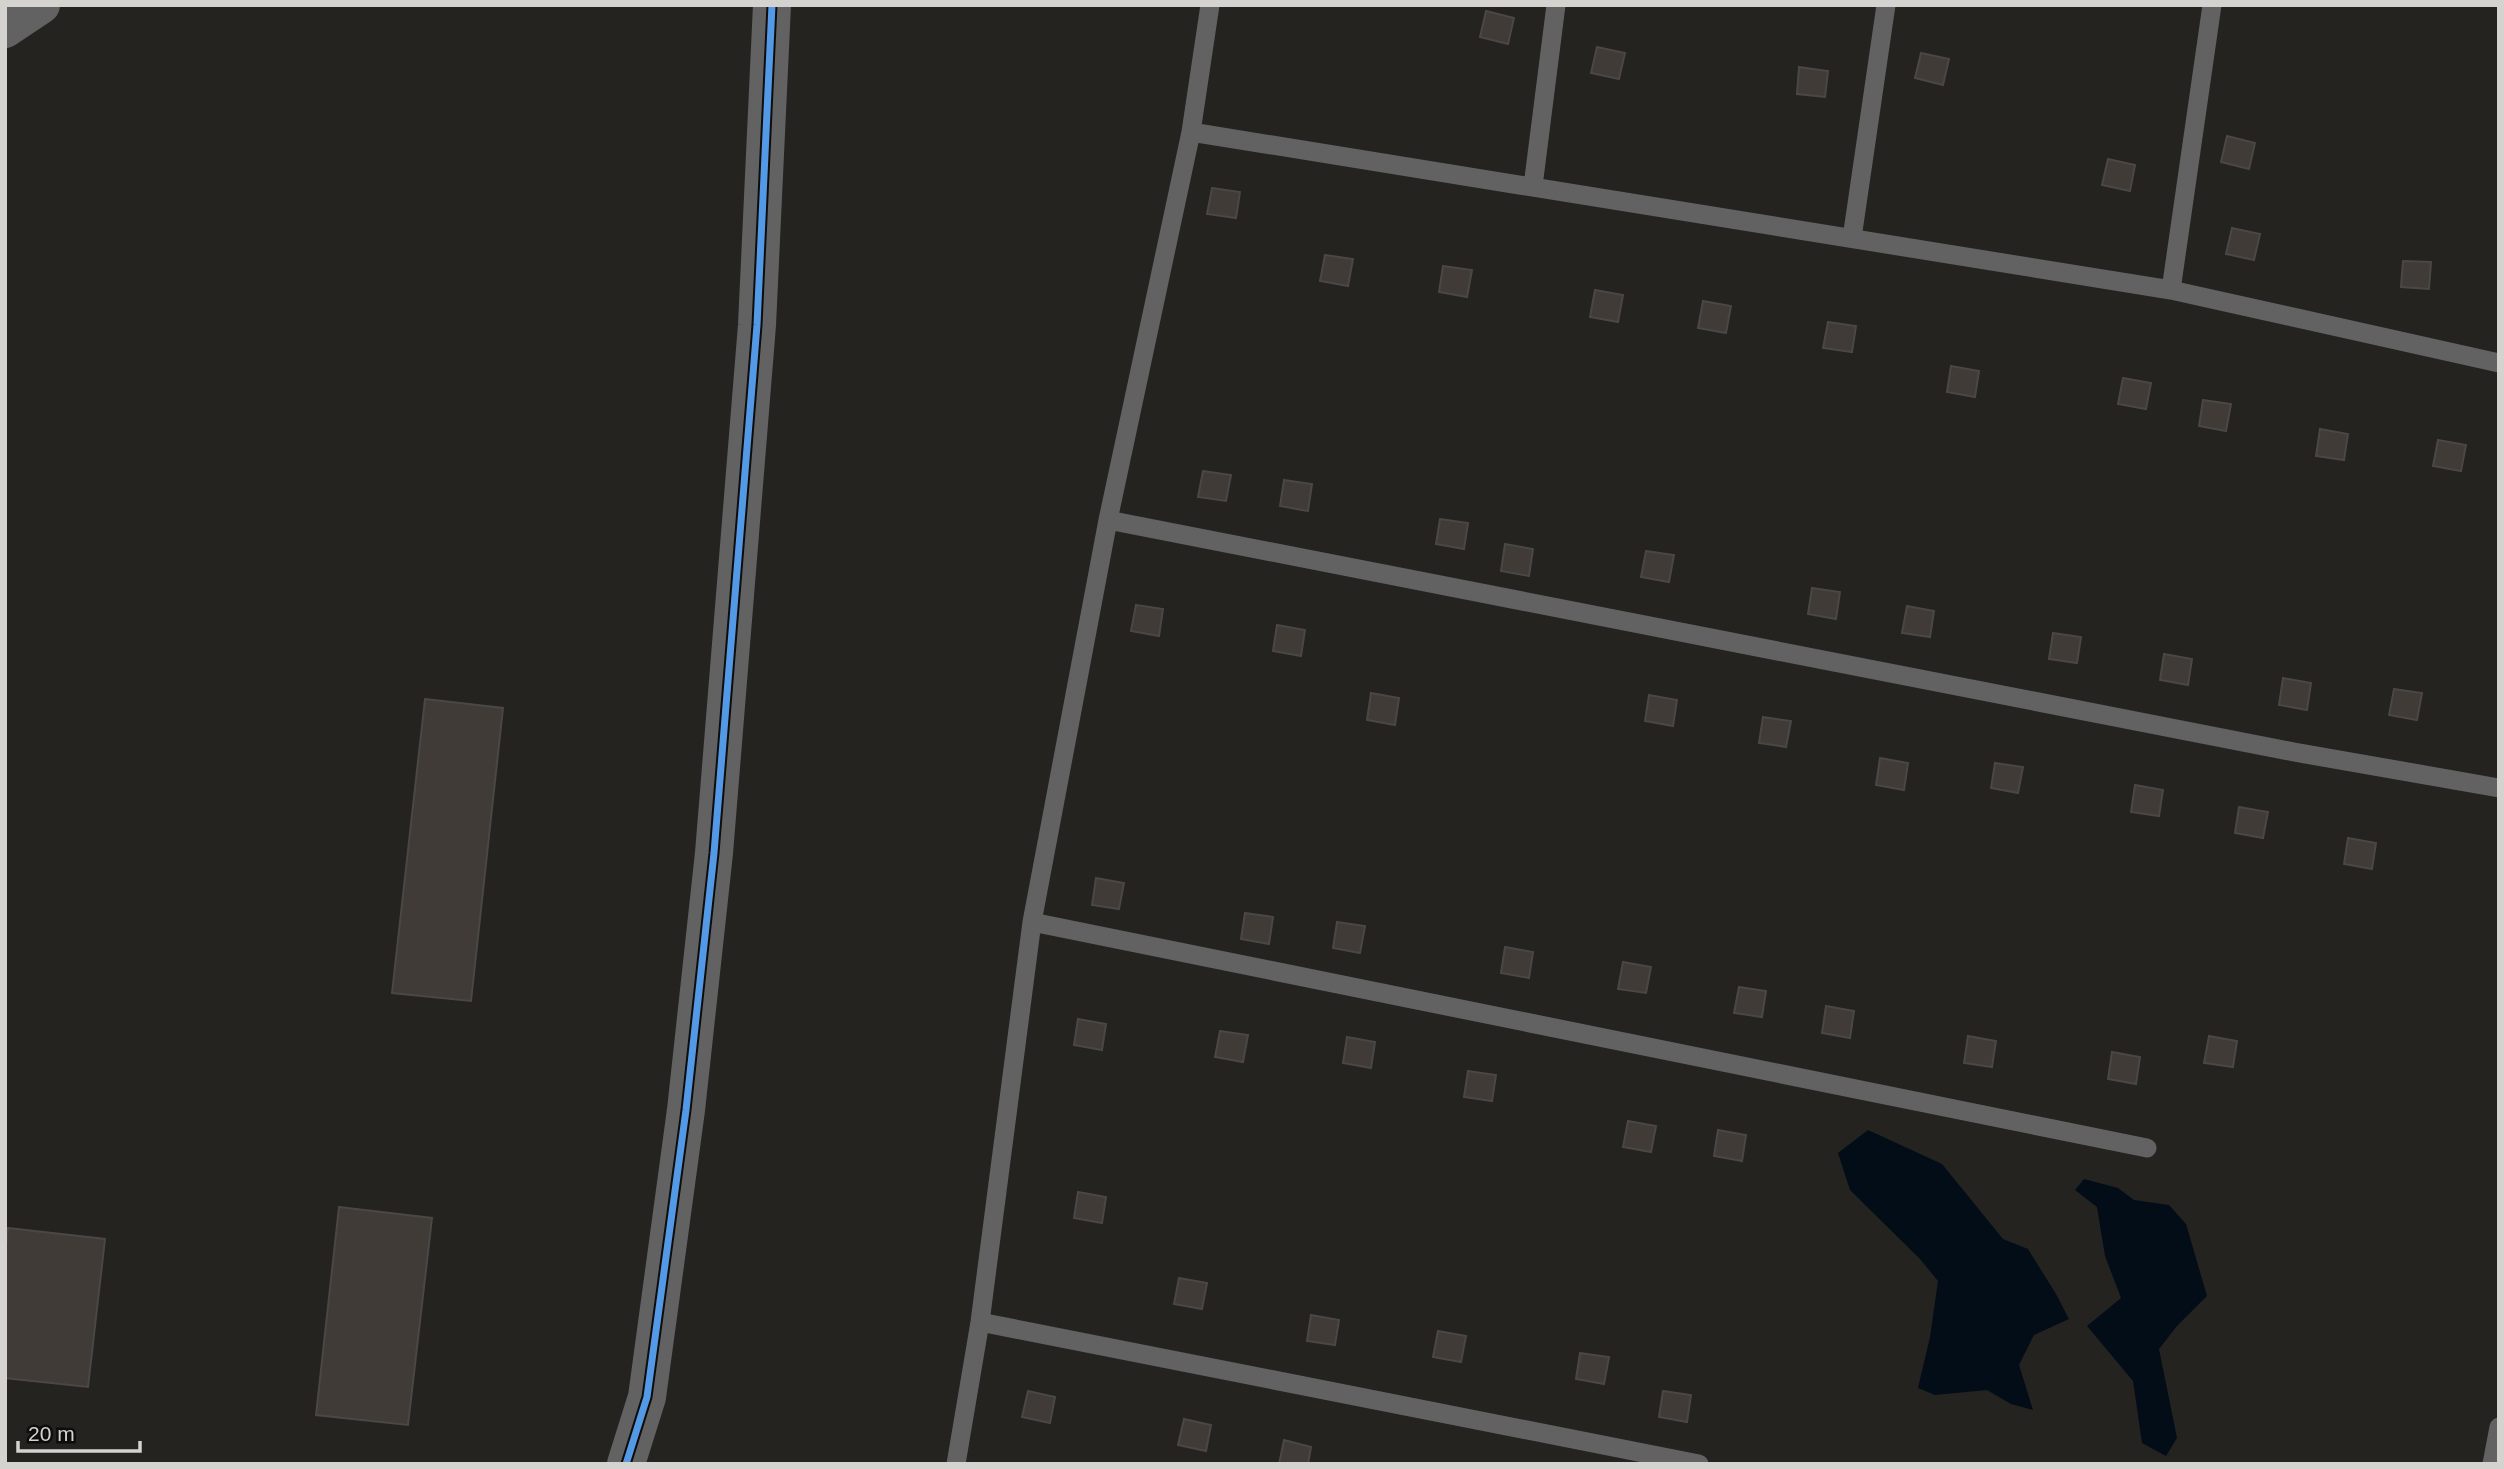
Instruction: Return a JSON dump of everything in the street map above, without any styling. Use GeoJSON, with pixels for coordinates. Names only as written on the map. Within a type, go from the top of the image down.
{"type":"FeatureCollection","features":[{"type":"Feature","properties":{"kind":"street"},"geometry":{"type":"LineString","coordinates":[[5,29],[41,5]]}},
{"type":"Feature","properties":{"kind":"street"},"geometry":{"type":"LineString","coordinates":[[626,1464],[647,1397],[686,1110],[714,853],[757,325],[772,5]]}},
{"type":"Feature","properties":{"kind":"lane"},"geometry":{"type":"LineString","coordinates":[[956,1464],[980,1322],[1032,922],[1108,520],[1191,132],[1210,5]]}},
{"type":"Feature","properties":{"kind":"lane"},"geometry":{"type":"LineString","coordinates":[[1533,186],[1556,5]]}},
{"type":"Feature","properties":{"kind":"lane"},"geometry":{"type":"LineString","coordinates":[[1852,238],[1886,5]]}},
{"type":"Feature","properties":{"kind":"lane"},"geometry":{"type":"LineString","coordinates":[[2171,290],[2212,5]]}},
{"type":"Feature","properties":{"kind":"lane"},"geometry":{"type":"LineString","coordinates":[[1191,132],[2171,290],[2499,363]]}},
{"type":"Feature","properties":{"kind":"lane"},"geometry":{"type":"LineString","coordinates":[[1108,520],[2294,752],[2499,788]]}},
{"type":"Feature","properties":{"kind":"lane"},"geometry":{"type":"LineString","coordinates":[[1032,922],[2147,1148]]}},
{"type":"Feature","properties":{"kind":"lane"},"geometry":{"type":"LineString","coordinates":[[980,1322],[1699,1464]]}},
{"type":"Feature","properties":{"kind":"lane"},"geometry":{"type":"LineString","coordinates":[[2492,1464],[2499,1427]]}},
{"type":"Feature","properties":{"kind":"shaded area"},"geometry":{"type":"Polygon","coordinates":[[[1868,1130],[1942,1164],[2003,1239],[2028,1249],[2056,1294],[2069,1319],[2034,1335],[2019,1365],[2033,1410],[2011,1404],[1987,1390],[1935,1395],[1918,1388],[1930,1337],[1938,1281],[1920,1259],[1850,1190],[1838,1153],[1868,1130]]]}},
{"type":"Feature","properties":{"kind":"shaded area"},"geometry":{"type":"Polygon","coordinates":[[[2084,1179],[2118,1188],[2134,1200],[2169,1205],[2186,1224],[2207,1296],[2159,1349],[2177,1438],[2166,1456],[2142,1443],[2133,1381],[2087,1326],[2121,1298],[2105,1256],[2097,1207],[2075,1190],[2084,1179]]]}},
{"type":"Feature","properties":{"kind":"building"},"geometry":{"type":"Polygon","coordinates":[[[1486,11],[1514,18],[1508,44],[1480,37],[1486,11]]]}},
{"type":"Feature","properties":{"kind":"building"},"geometry":{"type":"Polygon","coordinates":[[[1597,47],[1625,53],[1619,79],[1591,73],[1597,47]]]}},
{"type":"Feature","properties":{"kind":"building"},"geometry":{"type":"Polygon","coordinates":[[[1921,53],[1949,59],[1943,85],[1915,78],[1921,53]]]}},
{"type":"Feature","properties":{"kind":"building"},"geometry":{"type":"Polygon","coordinates":[[[1799,67],[1828,71],[1825,97],[1797,94],[1799,67]]]}},
{"type":"Feature","properties":{"kind":"building"},"geometry":{"type":"Polygon","coordinates":[[[2227,136],[2255,143],[2249,169],[2221,162],[2227,136]]]}},
{"type":"Feature","properties":{"kind":"building"},"geometry":{"type":"Polygon","coordinates":[[[2108,159],[2135,165],[2130,191],[2102,185],[2108,159]]]}},
{"type":"Feature","properties":{"kind":"building"},"geometry":{"type":"Polygon","coordinates":[[[1212,188],[1240,192],[1236,218],[1207,214],[1212,188]]]}},
{"type":"Feature","properties":{"kind":"building"},"geometry":{"type":"Polygon","coordinates":[[[2232,228],[2260,234],[2254,260],[2226,254],[2232,228]]]}},
{"type":"Feature","properties":{"kind":"building"},"geometry":{"type":"Polygon","coordinates":[[[1325,255],[1353,259],[1348,286],[1320,281],[1325,255]]]}},
{"type":"Feature","properties":{"kind":"building"},"geometry":{"type":"Polygon","coordinates":[[[2403,261],[2431,262],[2429,289],[2401,287],[2403,261]]]}},
{"type":"Feature","properties":{"kind":"building"},"geometry":{"type":"Polygon","coordinates":[[[1443,266],[1472,270],[1467,297],[1439,292],[1443,266]]]}},
{"type":"Feature","properties":{"kind":"building"},"geometry":{"type":"Polygon","coordinates":[[[1595,290],[1623,295],[1618,322],[1590,317],[1595,290]]]}},
{"type":"Feature","properties":{"kind":"building"},"geometry":{"type":"Polygon","coordinates":[[[1703,301],[1731,306],[1726,333],[1698,328],[1703,301]]]}},
{"type":"Feature","properties":{"kind":"building"},"geometry":{"type":"Polygon","coordinates":[[[1828,322],[1856,326],[1852,352],[1823,348],[1828,322]]]}},
{"type":"Feature","properties":{"kind":"building"},"geometry":{"type":"Polygon","coordinates":[[[1951,366],[1979,371],[1975,397],[1947,392],[1951,366]]]}},
{"type":"Feature","properties":{"kind":"building"},"geometry":{"type":"Polygon","coordinates":[[[2123,378],[2151,383],[2146,409],[2118,404],[2123,378]]]}},
{"type":"Feature","properties":{"kind":"building"},"geometry":{"type":"Polygon","coordinates":[[[2203,400],[2231,404],[2226,431],[2199,426],[2203,400]]]}},
{"type":"Feature","properties":{"kind":"building"},"geometry":{"type":"Polygon","coordinates":[[[2320,429],[2348,434],[2344,460],[2316,456],[2320,429]]]}},
{"type":"Feature","properties":{"kind":"building"},"geometry":{"type":"Polygon","coordinates":[[[2438,440],[2466,445],[2461,471],[2433,466],[2438,440]]]}},
{"type":"Feature","properties":{"kind":"building"},"geometry":{"type":"Polygon","coordinates":[[[1203,471],[1231,475],[1226,501],[1198,497],[1203,471]]]}},
{"type":"Feature","properties":{"kind":"building"},"geometry":{"type":"Polygon","coordinates":[[[1284,480],[1312,484],[1308,511],[1280,506],[1284,480]]]}},
{"type":"Feature","properties":{"kind":"building"},"geometry":{"type":"Polygon","coordinates":[[[1440,519],[1468,523],[1464,549],[1436,544],[1440,519]]]}},
{"type":"Feature","properties":{"kind":"building"},"geometry":{"type":"Polygon","coordinates":[[[1505,544],[1533,549],[1529,576],[1501,571],[1505,544]]]}},
{"type":"Feature","properties":{"kind":"building"},"geometry":{"type":"Polygon","coordinates":[[[1646,551],[1674,555],[1669,582],[1641,577],[1646,551]]]}},
{"type":"Feature","properties":{"kind":"building"},"geometry":{"type":"Polygon","coordinates":[[[1812,588],[1840,592],[1836,619],[1808,614],[1812,588]]]}},
{"type":"Feature","properties":{"kind":"building"},"geometry":{"type":"Polygon","coordinates":[[[1136,605],[1163,609],[1159,636],[1131,631],[1136,605]]]}},
{"type":"Feature","properties":{"kind":"building"},"geometry":{"type":"Polygon","coordinates":[[[1907,606],[1934,611],[1930,637],[1902,633],[1907,606]]]}},
{"type":"Feature","properties":{"kind":"building"},"geometry":{"type":"Polygon","coordinates":[[[1277,625],[1305,630],[1301,656],[1273,651],[1277,625]]]}},
{"type":"Feature","properties":{"kind":"building"},"geometry":{"type":"Polygon","coordinates":[[[2053,633],[2081,637],[2077,663],[2049,659],[2053,633]]]}},
{"type":"Feature","properties":{"kind":"building"},"geometry":{"type":"Polygon","coordinates":[[[2164,654],[2192,659],[2188,685],[2160,680],[2164,654]]]}},
{"type":"Feature","properties":{"kind":"building"},"geometry":{"type":"Polygon","coordinates":[[[2283,678],[2311,683],[2307,710],[2279,705],[2283,678]]]}},
{"type":"Feature","properties":{"kind":"building"},"geometry":{"type":"Polygon","coordinates":[[[2394,689],[2422,693],[2417,720],[2389,715],[2394,689]]]}},
{"type":"Feature","properties":{"kind":"building"},"geometry":{"type":"Polygon","coordinates":[[[1371,693],[1399,698],[1395,725],[1367,720],[1371,693]]]}},
{"type":"Feature","properties":{"kind":"building"},"geometry":{"type":"Polygon","coordinates":[[[1649,695],[1677,700],[1673,726],[1645,721],[1649,695]]]}},
{"type":"Feature","properties":{"kind":"building"},"geometry":{"type":"Polygon","coordinates":[[[425,699],[503,708],[471,1001],[392,993],[425,699]]]}},
{"type":"Feature","properties":{"kind":"building"},"geometry":{"type":"Polygon","coordinates":[[[1763,717],[1791,721],[1786,747],[1759,743],[1763,717]]]}},
{"type":"Feature","properties":{"kind":"building"},"geometry":{"type":"Polygon","coordinates":[[[1880,758],[1908,763],[1904,790],[1876,785],[1880,758]]]}},
{"type":"Feature","properties":{"kind":"building"},"geometry":{"type":"Polygon","coordinates":[[[1995,763],[2023,767],[2018,793],[1991,788],[1995,763]]]}},
{"type":"Feature","properties":{"kind":"building"},"geometry":{"type":"Polygon","coordinates":[[[2135,785],[2163,790],[2159,816],[2131,812],[2135,785]]]}},
{"type":"Feature","properties":{"kind":"building"},"geometry":{"type":"Polygon","coordinates":[[[2239,807],[2268,812],[2263,838],[2235,833],[2239,807]]]}},
{"type":"Feature","properties":{"kind":"building"},"geometry":{"type":"Polygon","coordinates":[[[2348,838],[2376,843],[2372,869],[2344,864],[2348,838]]]}},
{"type":"Feature","properties":{"kind":"building"},"geometry":{"type":"Polygon","coordinates":[[[1096,878],[1124,883],[1119,909],[1092,905],[1096,878]]]}},
{"type":"Feature","properties":{"kind":"building"},"geometry":{"type":"Polygon","coordinates":[[[1245,913],[1273,917],[1269,944],[1241,939],[1245,913]]]}},
{"type":"Feature","properties":{"kind":"building"},"geometry":{"type":"Polygon","coordinates":[[[1337,922],[1365,926],[1360,953],[1333,948],[1337,922]]]}},
{"type":"Feature","properties":{"kind":"building"},"geometry":{"type":"Polygon","coordinates":[[[1505,947],[1533,952],[1529,978],[1501,973],[1505,947]]]}},
{"type":"Feature","properties":{"kind":"building"},"geometry":{"type":"Polygon","coordinates":[[[1623,962],[1651,967],[1646,993],[1618,989],[1623,962]]]}},
{"type":"Feature","properties":{"kind":"building"},"geometry":{"type":"Polygon","coordinates":[[[1739,987],[1766,991],[1762,1017],[1734,1013],[1739,987]]]}},
{"type":"Feature","properties":{"kind":"building"},"geometry":{"type":"Polygon","coordinates":[[[1826,1006],[1854,1011],[1850,1038],[1822,1033],[1826,1006]]]}},
{"type":"Feature","properties":{"kind":"building"},"geometry":{"type":"Polygon","coordinates":[[[1078,1019],[1106,1024],[1102,1050],[1074,1045],[1078,1019]]]}},
{"type":"Feature","properties":{"kind":"building"},"geometry":{"type":"Polygon","coordinates":[[[1220,1031],[1248,1035],[1243,1062],[1215,1057],[1220,1031]]]}},
{"type":"Feature","properties":{"kind":"building"},"geometry":{"type":"Polygon","coordinates":[[[1968,1036],[1996,1041],[1992,1067],[1964,1063],[1968,1036]]]}},
{"type":"Feature","properties":{"kind":"building"},"geometry":{"type":"Polygon","coordinates":[[[2209,1036],[2237,1041],[2233,1067],[2204,1063],[2209,1036]]]}},
{"type":"Feature","properties":{"kind":"building"},"geometry":{"type":"Polygon","coordinates":[[[1347,1037],[1375,1042],[1371,1068],[1343,1063],[1347,1037]]]}},
{"type":"Feature","properties":{"kind":"building"},"geometry":{"type":"Polygon","coordinates":[[[2112,1052],[2140,1057],[2136,1084],[2108,1079],[2112,1052]]]}},
{"type":"Feature","properties":{"kind":"building"},"geometry":{"type":"Polygon","coordinates":[[[1468,1071],[1496,1075],[1492,1101],[1464,1097],[1468,1071]]]}},
{"type":"Feature","properties":{"kind":"building"},"geometry":{"type":"Polygon","coordinates":[[[1628,1121],[1656,1126],[1651,1152],[1623,1147],[1628,1121]]]}},
{"type":"Feature","properties":{"kind":"building"},"geometry":{"type":"Polygon","coordinates":[[[1718,1130],[1746,1135],[1742,1161],[1714,1156],[1718,1130]]]}},
{"type":"Feature","properties":{"kind":"building"},"geometry":{"type":"Polygon","coordinates":[[[1078,1192],[1106,1197],[1102,1223],[1074,1218],[1078,1192]]]}},
{"type":"Feature","properties":{"kind":"building"},"geometry":{"type":"Polygon","coordinates":[[[339,1207],[432,1218],[408,1425],[316,1415],[339,1207]]]}},
{"type":"Feature","properties":{"kind":"building"},"geometry":{"type":"Polygon","coordinates":[[[8,1228],[105,1239],[88,1387],[5,1378],[5,1254],[8,1228]]]}},
{"type":"Feature","properties":{"kind":"building"},"geometry":{"type":"Polygon","coordinates":[[[1179,1278],[1207,1283],[1202,1309],[1174,1304],[1179,1278]]]}},
{"type":"Feature","properties":{"kind":"building"},"geometry":{"type":"Polygon","coordinates":[[[1311,1315],[1339,1320],[1335,1345],[1307,1341],[1311,1315]]]}},
{"type":"Feature","properties":{"kind":"building"},"geometry":{"type":"Polygon","coordinates":[[[1438,1331],[1466,1336],[1461,1362],[1433,1357],[1438,1331]]]}},
{"type":"Feature","properties":{"kind":"building"},"geometry":{"type":"Polygon","coordinates":[[[1580,1353],[1609,1357],[1604,1384],[1576,1379],[1580,1353]]]}},
{"type":"Feature","properties":{"kind":"building"},"geometry":{"type":"Polygon","coordinates":[[[1028,1391],[1055,1397],[1050,1423],[1022,1417],[1028,1391]]]}},
{"type":"Feature","properties":{"kind":"building"},"geometry":{"type":"Polygon","coordinates":[[[1663,1391],[1691,1395],[1687,1422],[1659,1417],[1663,1391]]]}},
{"type":"Feature","properties":{"kind":"building"},"geometry":{"type":"Polygon","coordinates":[[[1184,1419],[1211,1425],[1206,1451],[1178,1445],[1184,1419]]]}},
{"type":"Feature","properties":{"kind":"building"},"geometry":{"type":"Polygon","coordinates":[[[1284,1440],[1311,1447],[1308,1464],[1279,1464],[1284,1440]]]}},
{"type":"Feature","properties":{"kind":"cycle path"},"geometry":{"type":"LineString","coordinates":[[626,1464],[647,1397],[686,1110],[714,853],[757,325],[772,5]]}}]}
